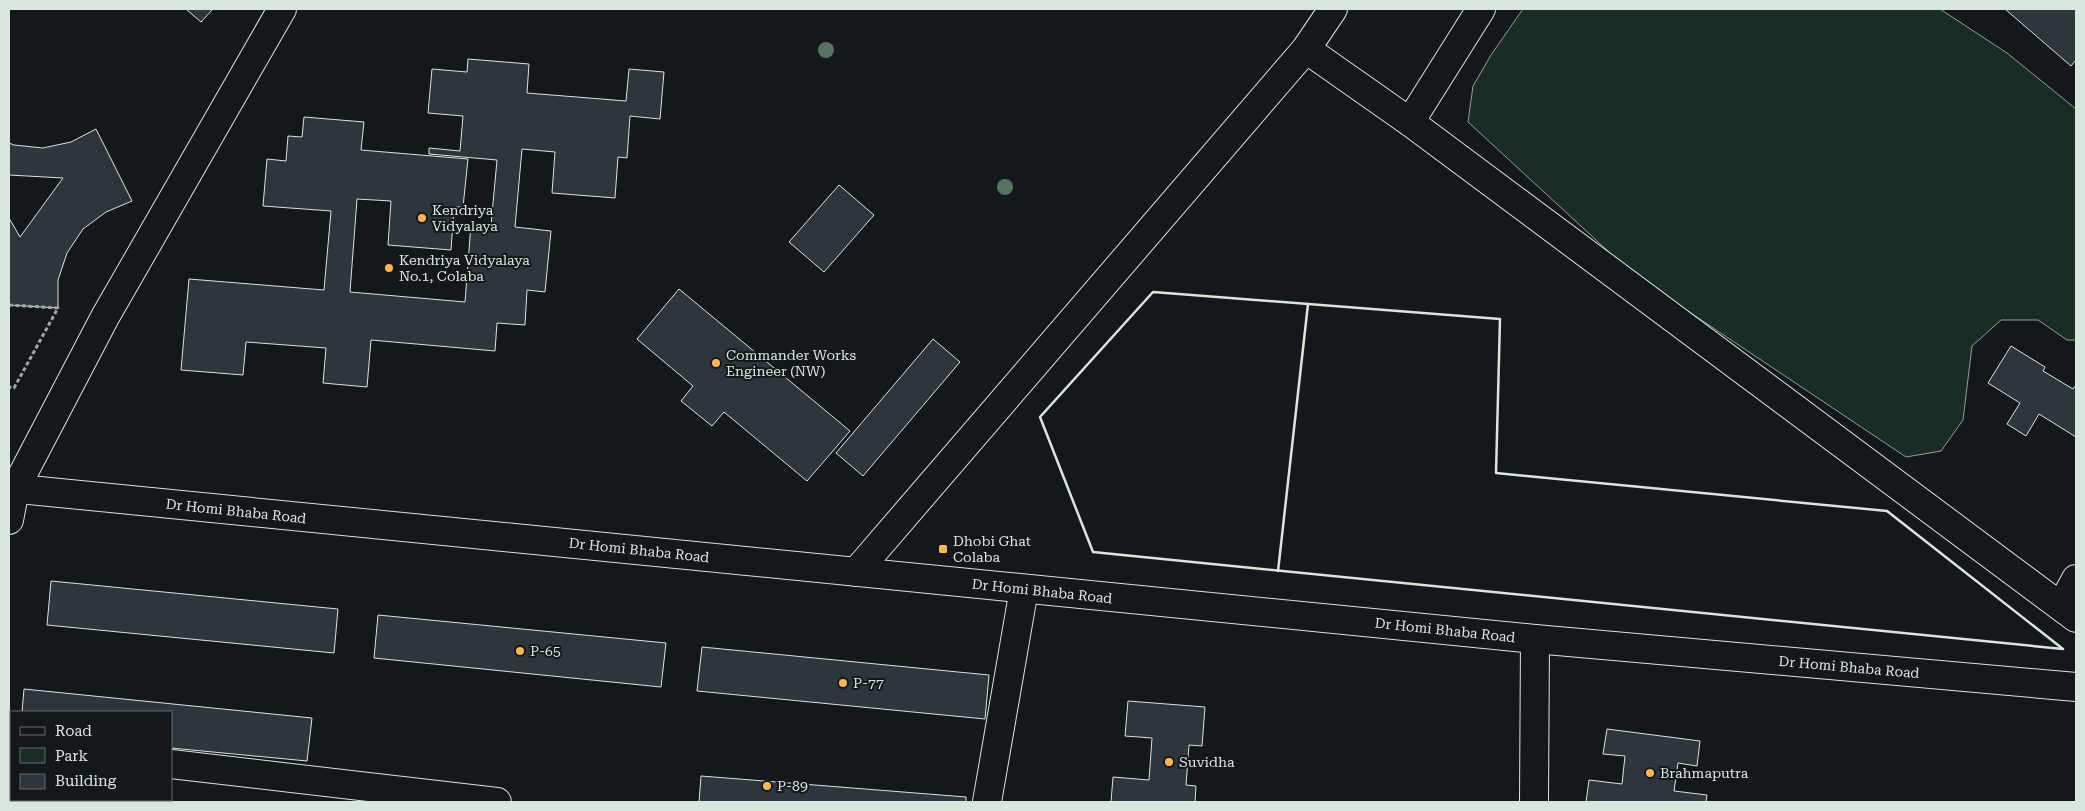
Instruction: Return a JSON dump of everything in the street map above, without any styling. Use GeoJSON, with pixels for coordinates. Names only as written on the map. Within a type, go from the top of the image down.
{"type":"FeatureCollection","features":[{"type":"Feature","properties":{"kind":"street"},"geometry":{"type":"LineString","coordinates":[[856,572],[1306,49],[1334,9]]}},
{"type":"Feature","properties":{"kind":"street"},"geometry":{"type":"LineString","coordinates":[[1410,122],[1481,9]]}},
{"type":"Feature","properties":{"kind":"street"},"geometry":{"type":"LineString","coordinates":[[9,520],[12,488],[105,317],[278,10]]}},
{"type":"Feature","properties":{"kind":"street"},"geometry":{"type":"LineString","coordinates":[[1306,49],[1410,122],[2068,612],[2076,580]]}},
{"type":"Feature","properties":{"kind":"street","name":"Dr Homi Bhaba Road"},"geometry":{"type":"LineString","coordinates":[[12,488],[1535,639],[2076,687]]}},
{"type":"Feature","properties":{"kind":"street"},"geometry":{"type":"LineString","coordinates":[[987,802],[1024,589]]}},
{"type":"Feature","properties":{"kind":"street"},"geometry":{"type":"LineString","coordinates":[[1534,802],[1535,639]]}},
{"type":"Feature","properties":{"kind":"street"},"geometry":{"type":"LineString","coordinates":[[172,764],[497,802]]}},
{"type":"Feature","properties":{"kind":"path"},"geometry":{"type":"LineString","coordinates":[[9,305],[58,308],[14,388],[9,387]]}},
{"type":"Feature","properties":{"kind":"green space"},"geometry":{"type":"Polygon","coordinates":[[[1523,9],[1940,9],[2007,53],[2076,109],[2076,340],[2067,340],[2038,320],[2001,320],[1972,346],[1963,420],[1941,451],[1906,457],[1634,275],[1468,122],[1473,86],[1491,55],[1523,9]]]}},
{"type":"Feature","properties":{"kind":"building"},"geometry":{"type":"Polygon","coordinates":[[[186,9],[213,9],[201,22],[186,9]]]}},
{"type":"Feature","properties":{"kind":"building"},"geometry":{"type":"Polygon","coordinates":[[[2005,9],[2076,9],[2076,60],[2071,66],[2005,9]]]}},
{"type":"Feature","properties":{"kind":"building","name":"Kendriya Vidyalaya"},"geometry":{"type":"Polygon","coordinates":[[[468,59],[529,64],[527,93],[626,101],[629,69],[664,72],[660,119],[630,116],[627,158],[618,157],[615,198],[552,193],[555,152],[522,149],[515,227],[551,231],[545,292],[527,290],[525,325],[497,323],[495,351],[371,340],[367,387],[323,383],[326,348],[246,342],[243,375],[181,370],[189,279],[324,290],[331,211],[263,206],[267,159],[286,161],[288,136],[302,137],[304,117],[364,122],[361,150],[468,159],[463,207],[454,207],[451,250],[388,245],[391,201],[357,199],[350,292],[465,302],[471,224],[491,225],[497,160],[429,154],[429,148],[460,151],[463,116],[428,113],[432,69],[467,72],[468,59]]]}},
{"type":"Feature","properties":{"kind":"building"},"geometry":{"type":"Polygon","coordinates":[[[96,129],[132,201],[106,212],[83,229],[67,253],[58,280],[58,308],[9,305],[9,218],[20,237],[63,178],[9,175],[9,143],[43,148],[71,142],[96,129]]]}},
{"type":"Feature","properties":{"kind":"building"},"geometry":{"type":"Polygon","coordinates":[[[839,185],[874,215],[824,272],[789,242],[839,185]]]}},
{"type":"Feature","properties":{"kind":"building","name":"Commander Works Engineer (NW)"},"geometry":{"type":"Polygon","coordinates":[[[679,289],[850,431],[807,481],[724,412],[712,426],[681,401],[693,386],[637,339],[679,289]]]}},
{"type":"Feature","properties":{"kind":"building"},"geometry":{"type":"Polygon","coordinates":[[[933,339],[960,362],[863,476],[836,453],[933,339]]]}},
{"type":"Feature","properties":{"kind":"building"},"geometry":{"type":"Polygon","coordinates":[[[2011,346],[2045,367],[2043,371],[2073,389],[2076,385],[2076,437],[2039,414],[2026,436],[2007,424],[2020,403],[1988,383],[2011,346]]]}},
{"type":"Feature","properties":{"kind":"building"},"geometry":{"type":"Polygon","coordinates":[[[51,581],[338,609],[334,653],[47,625],[51,581]]]}},
{"type":"Feature","properties":{"kind":"building","name":"P-65"},"geometry":{"type":"Polygon","coordinates":[[[378,615],[666,643],[661,687],[374,658],[378,615]]]}},
{"type":"Feature","properties":{"kind":"building","name":"P-77"},"geometry":{"type":"Polygon","coordinates":[[[702,647],[989,675],[985,719],[697,691],[702,647]]]}},
{"type":"Feature","properties":{"kind":"building"},"geometry":{"type":"Polygon","coordinates":[[[24,689],[312,718],[307,761],[172,748],[172,711],[22,711],[24,689]]]}},
{"type":"Feature","properties":{"kind":"building","name":"Suvidha"},"geometry":{"type":"Polygon","coordinates":[[[1128,701],[1205,707],[1202,746],[1189,745],[1186,785],[1196,786],[1195,802],[1111,802],[1113,777],[1149,780],[1152,738],[1125,736],[1128,701]]]}},
{"type":"Feature","properties":{"kind":"building","name":"Brahmaputra"},"geometry":{"type":"Polygon","coordinates":[[[1607,729],[1700,741],[1697,766],[1678,763],[1674,791],[1707,795],[1706,802],[1586,802],[1589,780],[1622,784],[1625,756],[1603,754],[1607,729]]]}},
{"type":"Feature","properties":{"kind":"building","name":"P-89"},"geometry":{"type":"Polygon","coordinates":[[[701,776],[966,797],[966,802],[699,802],[701,776]]]}},
{"type":"Feature","properties":{"kind":"wall"},"geometry":{"type":"LineString","coordinates":[[1153,292],[1500,319],[1496,473],[1887,511],[2063,649],[1093,552],[1040,417],[1153,292]]}},
{"type":"Feature","properties":{"kind":"wall"},"geometry":{"type":"LineString","coordinates":[[1278,571],[1308,304]]}},
{"type":"Feature","properties":{"kind":"place","name":"Kendriya Vidyalaya"},"geometry":{"type":"Point","coordinates":[422,218]}},
{"type":"Feature","properties":{"kind":"place","name":"Kendriya Vidyalaya No.1, Colaba"},"geometry":{"type":"Point","coordinates":[389,268]}},
{"type":"Feature","properties":{"kind":"place","name":"Commander Works Engineer (NW)"},"geometry":{"type":"Point","coordinates":[716,363]}},
{"type":"Feature","properties":{"kind":"place","name":"Dhobi Ghat Colaba"},"geometry":{"type":"Point","coordinates":[943,549]}},
{"type":"Feature","properties":{"kind":"place","name":"P-65"},"geometry":{"type":"Point","coordinates":[520,651]}},
{"type":"Feature","properties":{"kind":"place","name":"P-77"},"geometry":{"type":"Point","coordinates":[843,683]}},
{"type":"Feature","properties":{"kind":"place","name":"Suvidha"},"geometry":{"type":"Point","coordinates":[1169,762]}},
{"type":"Feature","properties":{"kind":"place","name":"Brahmaputra"},"geometry":{"type":"Point","coordinates":[1650,773]}},
{"type":"Feature","properties":{"kind":"place","name":"P-89"},"geometry":{"type":"Point","coordinates":[767,786]}}]}
